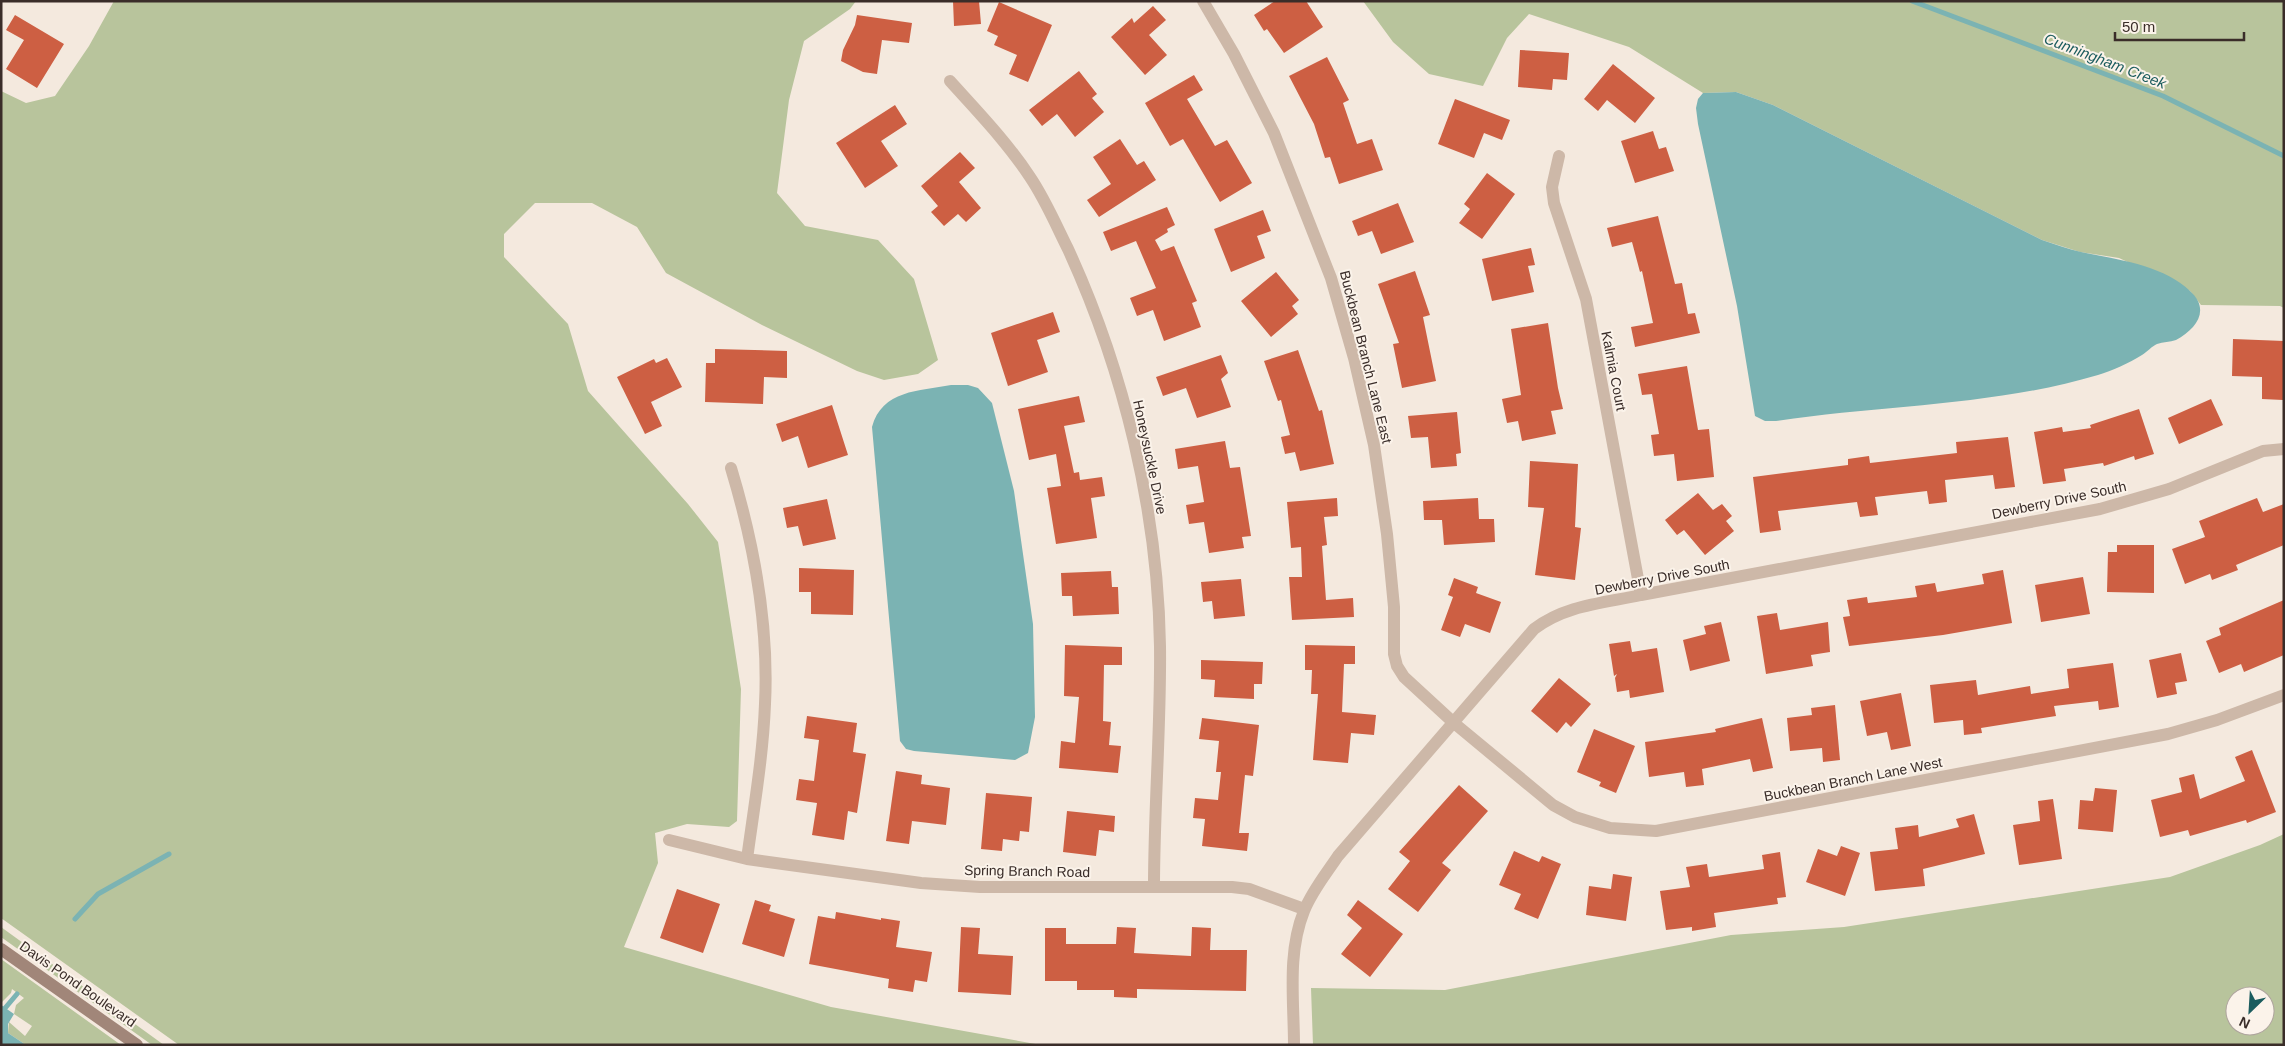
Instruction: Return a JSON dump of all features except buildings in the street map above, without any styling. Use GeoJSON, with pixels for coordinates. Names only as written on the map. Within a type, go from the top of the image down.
{"type":"FeatureCollection","features":[{"type":"Feature","properties":{"kind":"street","name":"Buckbean Branch Lane East"},"geometry":{"type":"LineString","coordinates":[[1203,1],[1234,54],[1274,133],[1331,278],[1354,358],[1374,445],[1387,534],[1394,607],[1394,654],[1397,666],[1404,677],[1454,723]]}},
{"type":"Feature","properties":{"kind":"street","name":"Honeysuckle Drive"},"geometry":{"type":"LineString","coordinates":[[950,81],[1008,146],[1030,176],[1048,208],[1097,319],[1120,390],[1149,524],[1160,644],[1160,717],[1154,806],[1154,887]]}},
{"type":"Feature","properties":{"kind":"street","name":"Kalmia Court"},"geometry":{"type":"LineString","coordinates":[[1559,156],[1552,187],[1554,203],[1586,299],[1641,595]]}},
{"type":"Feature","properties":{"kind":"street","name":"Dewberry Drive South"},"geometry":{"type":"LineString","coordinates":[[1294,1045],[1295,946],[1304,909],[1318,884],[1338,856],[1534,629],[1549,618],[1566,610],[1641,595],[2100,509],[2169,489],[2263,451],[2284,449]]}},
{"type":"Feature","properties":{"kind":"street"},"geometry":{"type":"LineString","coordinates":[[730,468],[753,553],[762,610],[765,656],[762,748],[748,858]]}},
{"type":"Feature","properties":{"kind":"street","name":"Buckbean Branch Lane West"},"geometry":{"type":"LineString","coordinates":[[1454,723],[1540,796],[1560,809],[1575,817],[1610,828],[1656,831],[2168,734],[2217,720],[2284,695]]}},
{"type":"Feature","properties":{"kind":"street","name":"Spring Branch Road"},"geometry":{"type":"LineString","coordinates":[[669,840],[748,858],[921,883],[980,887],[1232,887],[1249,890],[1304,909]]}},
{"type":"Feature","properties":{"kind":"street","name":"Davis Pond Boulevard"},"geometry":{"type":"LineString","coordinates":[[1,949],[137,1045]]}},
{"type":"Feature","properties":{"kind":"green space"},"geometry":{"type":"Polygon","coordinates":[[[114,1],[856,1],[850,9],[804,41],[789,100],[777,193],[805,226],[878,240],[914,279],[938,360],[918,374],[884,380],[857,371],[762,325],[666,273],[637,227],[592,203],[535,203],[504,234],[504,257],[568,324],[588,391],[688,504],[718,542],[741,689],[737,821],[729,827],[687,824],[655,833],[658,863],[624,947],[831,1007],[1041,1045],[179,1045],[1,918],[1,91],[26,103],[55,96],[89,46],[114,1]]]}},
{"type":"Feature","properties":{"kind":"green space"},"geometry":{"type":"Polygon","coordinates":[[[1363,1],[2284,1],[2284,308],[2280,306],[2201,305],[2190,291],[2119,258],[2080,252],[2042,240],[1773,105],[1736,92],[1703,93],[1629,47],[1529,14],[1507,38],[1483,86],[1429,74],[1393,42],[1363,1]]]}},
{"type":"Feature","properties":{"kind":"green space"},"geometry":{"type":"Polygon","coordinates":[[[2284,834],[2284,1045],[1313,1045],[1311,988],[1445,990],[1731,935],[1844,927],[2170,877],[2260,845],[2284,834]]]}},
{"type":"Feature","properties":{"kind":"green space"},"geometry":{"type":"Polygon","coordinates":[[[1,927],[164,1045],[152,1045],[1,937],[1,927]]]}},
{"type":"Feature","properties":{"kind":"green space"},"geometry":{"type":"Polygon","coordinates":[[[1,959],[121,1045],[26,1045],[8,1033],[9,1022],[25,1036],[32,1026],[14,1014],[16,1005],[24,998],[12,989],[11,993],[1,1003],[1,959]]]}},
{"type":"Feature","properties":{"kind":"water"},"geometry":{"type":"Polygon","coordinates":[[[1736,92],[1773,105],[2042,240],[2076,251],[2138,264],[2167,275],[2179,282],[2196,298],[2200,312],[2195,325],[2176,340],[2157,344],[2137,358],[2109,371],[2059,385],[1979,399],[1776,421],[1765,421],[1755,416],[1737,306],[1696,108],[1698,99],[1703,93],[1736,92]]]}},
{"type":"Feature","properties":{"kind":"water"},"geometry":{"type":"Polygon","coordinates":[[[951,385],[968,385],[978,388],[992,403],[1014,491],[1033,624],[1035,717],[1028,753],[1015,760],[914,751],[906,749],[900,741],[872,427],[877,415],[893,399],[915,391],[951,385]]]}},
{"type":"Feature","properties":{"kind":"water"},"geometry":{"type":"Polygon","coordinates":[[[1,1005],[14,1014],[8,1024],[8,1033],[26,1045],[1,1045],[1,1005]]]}},
{"type":"Feature","properties":{"kind":"waterway","name":"Cunningham Creek"},"geometry":{"type":"LineString","coordinates":[[1912,1],[2163,96],[2284,156]]}},
{"type":"Feature","properties":{"kind":"waterway"},"geometry":{"type":"LineString","coordinates":[[75,919],[98,894],[169,854]]}},
{"type":"Feature","properties":{"kind":"waterway"},"geometry":{"type":"LineString","coordinates":[[1,1013],[17,994]]}}]}
